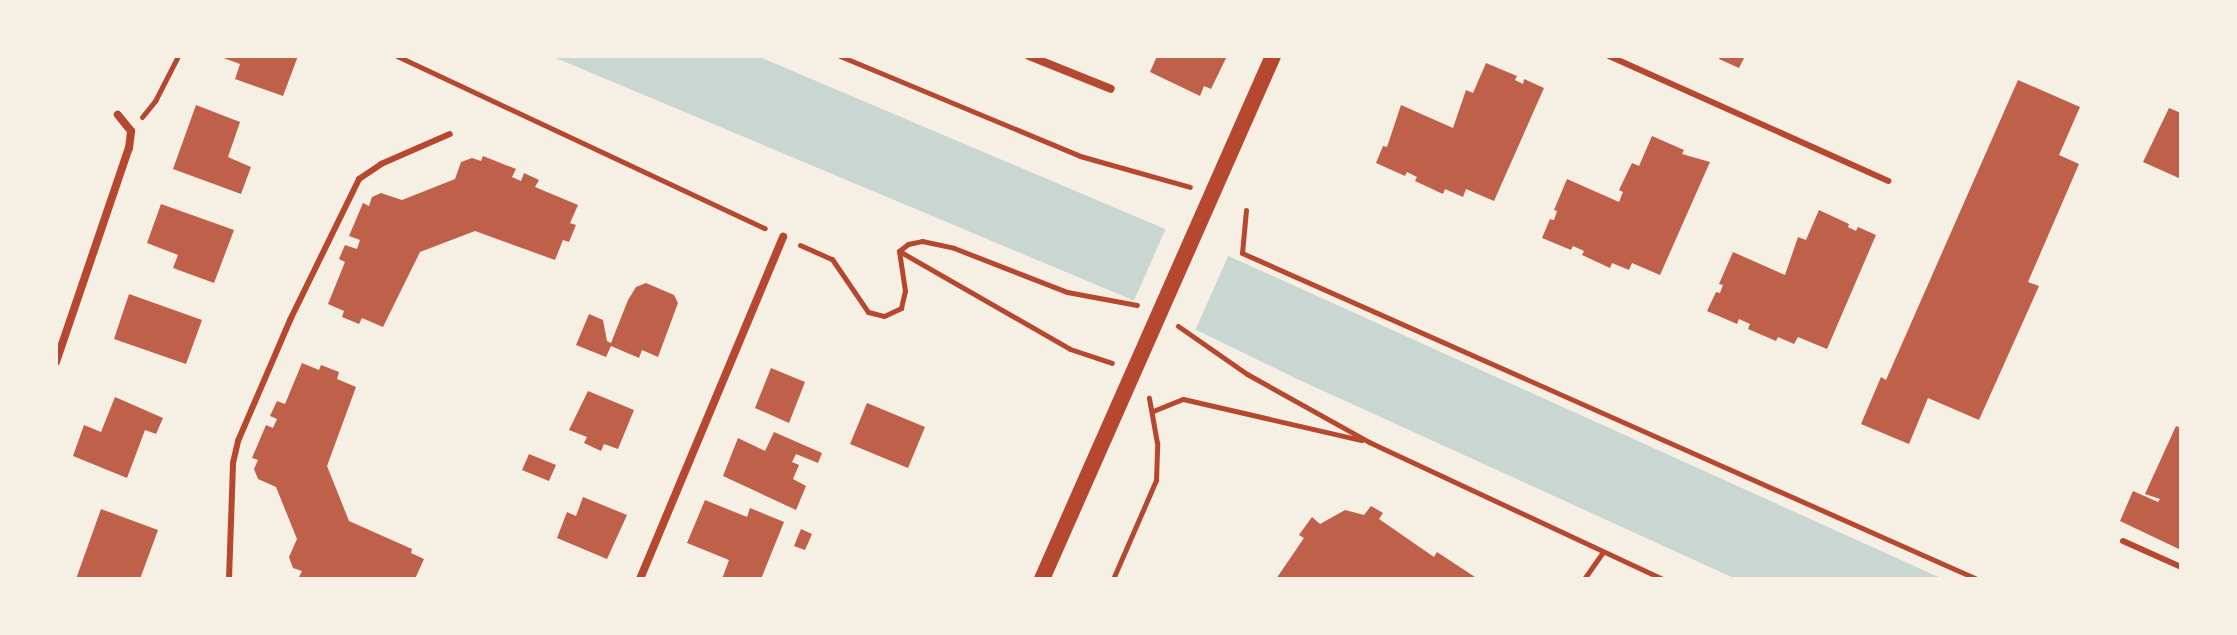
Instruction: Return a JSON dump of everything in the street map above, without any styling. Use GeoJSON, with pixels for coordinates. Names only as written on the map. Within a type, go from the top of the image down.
{"type":"FeatureCollection","features":[{"type":"Feature","properties":{"kind":"main road"},"geometry":{"type":"LineString","coordinates":[[1042,579],[1273,56]]}},
{"type":"Feature","properties":{"kind":"street"},"geometry":{"type":"LineString","coordinates":[[1029,56],[1111,89]]}},
{"type":"Feature","properties":{"kind":"street"},"geometry":{"type":"LineString","coordinates":[[56,362],[122,175],[131,131],[118,115]]}},
{"type":"Feature","properties":{"kind":"street"},"geometry":{"type":"LineString","coordinates":[[640,579],[783,237]]}},
{"type":"Feature","properties":{"kind":"lane"},"geometry":{"type":"LineString","coordinates":[[1609,56],[1888,181]]}},
{"type":"Feature","properties":{"kind":"lane"},"geometry":{"type":"LineString","coordinates":[[229,579],[233,463],[238,441],[290,320],[359,179],[381,164],[450,134]]}},
{"type":"Feature","properties":{"kind":"lane"},"geometry":{"type":"LineString","coordinates":[[2123,541],[2181,567]]}},
{"type":"Feature","properties":{"kind":"path"},"geometry":{"type":"LineString","coordinates":[[131,131],[155,101],[178,56]]}},
{"type":"Feature","properties":{"kind":"path"},"geometry":{"type":"LineString","coordinates":[[397,56],[832,259],[868,312],[884,316],[901,308],[905,291],[898,261],[899,251],[908,244],[936,243],[1067,292],[1131,302],[1143,307]]}},
{"type":"Feature","properties":{"kind":"path"},"geometry":{"type":"LineString","coordinates":[[840,56],[1080,156],[1191,187]]}},
{"type":"Feature","properties":{"kind":"path"},"geometry":{"type":"LineString","coordinates":[[1246,210],[1242,253],[1977,579]]}},
{"type":"Feature","properties":{"kind":"path"},"geometry":{"type":"LineString","coordinates":[[899,251],[1070,349],[1112,363]]}},
{"type":"Feature","properties":{"kind":"path"},"geometry":{"type":"LineString","coordinates":[[1166,318],[1247,374],[1369,442],[1663,579]]}},
{"type":"Feature","properties":{"kind":"path"},"geometry":{"type":"LineString","coordinates":[[1113,579],[1156,480],[1153,411],[1138,365]]}},
{"type":"Feature","properties":{"kind":"path"},"geometry":{"type":"LineString","coordinates":[[1153,411],[1183,399],[1369,442]]}},
{"type":"Feature","properties":{"kind":"path"},"geometry":{"type":"LineString","coordinates":[[1584,579],[1603,552]]}},
{"type":"Feature","properties":{"kind":"shaded area"},"geometry":{"type":"Polygon","coordinates":[[[551,56],[757,56],[1224,254],[1943,579],[1736,579],[1295,378],[1147,306],[551,56]]]}},
{"type":"Feature","properties":{"kind":"pier"},"geometry":{"type":"Polygon","coordinates":[[[1167,226],[1230,252],[1194,333],[1132,305],[1167,226]]]}},
{"type":"Feature","properties":{"kind":"building"},"geometry":{"type":"Polygon","coordinates":[[[218,56],[298,56],[283,96],[235,79],[240,64],[218,56]]]}},
{"type":"Feature","properties":{"kind":"building"},"geometry":{"type":"Polygon","coordinates":[[[1157,56],[1227,56],[1211,89],[1204,86],[1200,96],[1150,72],[1157,56]]]}},
{"type":"Feature","properties":{"kind":"building"},"geometry":{"type":"Polygon","coordinates":[[[1720,56],[1745,56],[1739,68],[1719,59],[1720,56]]]}},
{"type":"Feature","properties":{"kind":"building"},"geometry":{"type":"Polygon","coordinates":[[[1486,63],[1517,76],[1515,80],[1523,84],[1524,79],[1544,88],[1494,201],[1466,189],[1463,197],[1445,189],[1443,194],[1415,181],[1417,177],[1407,172],[1405,176],[1376,163],[1383,146],[1387,147],[1401,105],[1453,128],[1466,90],[1473,93],[1486,63]]]}},
{"type":"Feature","properties":{"kind":"building"},"geometry":{"type":"Polygon","coordinates":[[[2018,80],[2080,107],[2059,155],[2079,164],[2028,282],[2039,286],[1979,420],[1928,398],[1909,444],[1861,424],[1881,377],[1886,380],[2018,80]]]}},
{"type":"Feature","properties":{"kind":"building"},"geometry":{"type":"Polygon","coordinates":[[[196,105],[240,122],[228,157],[251,167],[241,194],[173,169],[196,105]]]}},
{"type":"Feature","properties":{"kind":"building"},"geometry":{"type":"Polygon","coordinates":[[[2169,108],[2181,113],[2181,179],[2143,162],[2169,108]]]}},
{"type":"Feature","properties":{"kind":"building"},"geometry":{"type":"Polygon","coordinates":[[[1652,136],[1684,150],[1682,154],[1710,162],[1660,275],[1632,263],[1629,270],[1612,263],[1610,268],[1582,255],[1584,251],[1573,246],[1571,250],[1542,238],[1550,219],[1554,220],[1557,211],[1554,210],[1567,179],[1619,202],[1623,192],[1619,190],[1632,163],[1639,166],[1652,136]]]}},
{"type":"Feature","properties":{"kind":"building"},"geometry":{"type":"Polygon","coordinates":[[[483,156],[516,169],[512,177],[521,181],[524,173],[539,180],[535,187],[578,205],[570,223],[576,225],[569,242],[563,240],[555,260],[475,231],[420,252],[383,327],[362,318],[359,324],[342,317],[344,311],[328,304],[345,262],[339,259],[345,245],[357,249],[360,240],[349,236],[363,203],[369,206],[372,197],[381,193],[402,200],[455,179],[461,162],[472,158],[481,161],[483,156]]]}},
{"type":"Feature","properties":{"kind":"building"},"geometry":{"type":"Polygon","coordinates":[[[161,204],[234,230],[214,283],[173,268],[178,255],[147,243],[161,204]]]}},
{"type":"Feature","properties":{"kind":"building"},"geometry":{"type":"Polygon","coordinates":[[[1819,210],[1849,224],[1848,227],[1856,231],[1858,227],[1876,235],[1827,349],[1798,337],[1794,344],[1778,337],[1776,341],[1748,329],[1750,324],[1739,319],[1737,324],[1707,311],[1716,292],[1720,293],[1723,285],[1719,284],[1733,252],[1785,275],[1798,237],[1806,240],[1819,210]]]}},
{"type":"Feature","properties":{"kind":"building"},"geometry":{"type":"Polygon","coordinates":[[[646,283],[674,295],[678,303],[658,357],[642,350],[639,358],[611,346],[606,357],[576,345],[589,314],[603,320],[607,341],[611,343],[628,300],[636,287],[646,283]]]}},
{"type":"Feature","properties":{"kind":"building"},"geometry":{"type":"Polygon","coordinates":[[[129,294],[202,320],[186,364],[114,339],[129,294]]]}},
{"type":"Feature","properties":{"kind":"building"},"geometry":{"type":"Polygon","coordinates":[[[302,363],[319,370],[321,365],[339,372],[337,379],[356,387],[327,466],[349,521],[412,549],[411,553],[424,559],[415,579],[303,579],[299,577],[302,571],[293,568],[289,557],[297,539],[276,487],[258,479],[254,469],[258,460],[252,458],[266,425],[273,428],[277,419],[270,416],[277,401],[285,404],[302,363]]]}},
{"type":"Feature","properties":{"kind":"building"},"geometry":{"type":"Polygon","coordinates":[[[771,368],[805,382],[789,423],[755,408],[771,368]]]}},
{"type":"Feature","properties":{"kind":"building"},"geometry":{"type":"Polygon","coordinates":[[[588,391],[634,410],[618,449],[604,444],[601,451],[584,443],[587,437],[569,430],[588,391]]]}},
{"type":"Feature","properties":{"kind":"building"},"geometry":{"type":"Polygon","coordinates":[[[115,397],[163,418],[156,434],[145,430],[127,478],[73,456],[84,425],[101,432],[115,397]]]}},
{"type":"Feature","properties":{"kind":"building"},"geometry":{"type":"Polygon","coordinates":[[[867,403],[925,427],[908,468],[850,444],[867,403]]]}},
{"type":"Feature","properties":{"kind":"building"},"geometry":{"type":"Polygon","coordinates":[[[2176,426],[2181,428],[2181,550],[2120,521],[2133,491],[2158,502],[2160,499],[2145,494],[2176,426]]]}},
{"type":"Feature","properties":{"kind":"building"},"geometry":{"type":"Polygon","coordinates":[[[774,432],[822,453],[818,463],[796,454],[792,462],[799,465],[793,479],[806,486],[796,510],[723,476],[738,438],[765,451],[774,432]]]}},
{"type":"Feature","properties":{"kind":"building"},"geometry":{"type":"Polygon","coordinates":[[[529,454],[556,465],[549,481],[522,470],[529,454]]]}},
{"type":"Feature","properties":{"kind":"building"},"geometry":{"type":"Polygon","coordinates":[[[583,497],[627,515],[607,559],[557,538],[567,512],[576,516],[583,497]]]}},
{"type":"Feature","properties":{"kind":"building"},"geometry":{"type":"Polygon","coordinates":[[[705,500],[747,517],[750,508],[784,522],[761,579],[722,579],[729,560],[687,543],[705,500]]]}},
{"type":"Feature","properties":{"kind":"building"},"geometry":{"type":"Polygon","coordinates":[[[1371,506],[1383,513],[1379,519],[1434,557],[1437,552],[1478,579],[1276,579],[1304,538],[1299,535],[1312,517],[1320,524],[1345,510],[1364,515],[1371,506]]]}},
{"type":"Feature","properties":{"kind":"building"},"geometry":{"type":"Polygon","coordinates":[[[101,509],[158,530],[140,579],[76,579],[101,509]]]}},
{"type":"Feature","properties":{"kind":"building"},"geometry":{"type":"Polygon","coordinates":[[[801,529],[812,534],[805,550],[794,546],[801,529]]]}}]}
